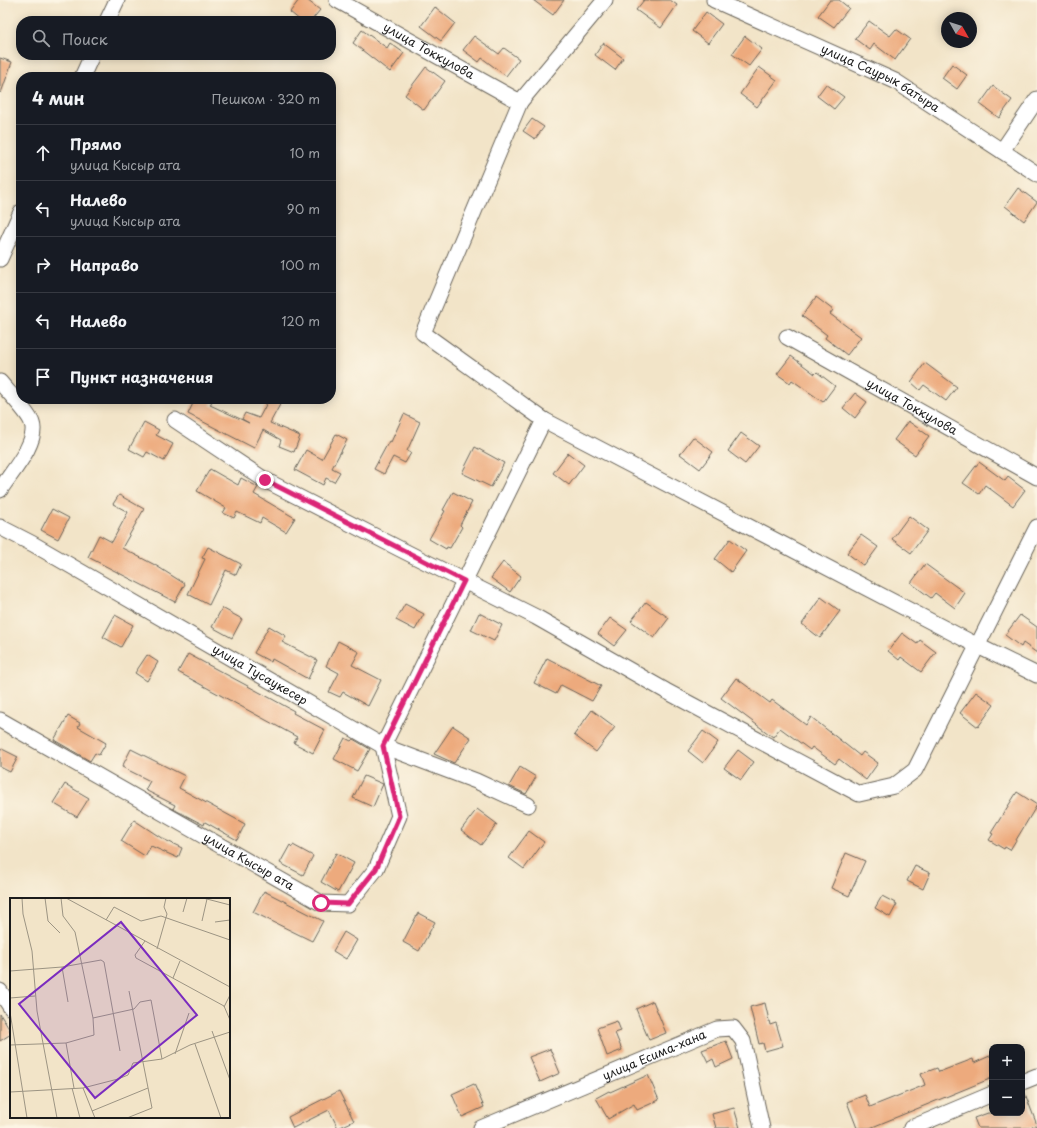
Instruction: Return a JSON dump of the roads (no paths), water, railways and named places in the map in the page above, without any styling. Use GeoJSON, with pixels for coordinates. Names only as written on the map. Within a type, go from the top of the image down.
{"type":"FeatureCollection","features":[{"type":"Feature","properties":{"kind":"street"},"geometry":{"type":"LineString","coordinates":[[109,16],[117,0]]}},
{"type":"Feature","properties":{"kind":"street","name":"улица Токкулова"},"geometry":{"type":"LineString","coordinates":[[337,0],[520,102]]}},
{"type":"Feature","properties":{"kind":"street"},"geometry":{"type":"LineString","coordinates":[[605,0],[520,102],[423,333],[544,420],[978,646],[1037,675]]}},
{"type":"Feature","properties":{"kind":"street","name":"улица Саурык батыра"},"geometry":{"type":"LineString","coordinates":[[714,0],[895,81],[1037,174]]}},
{"type":"Feature","properties":{"kind":"street"},"geometry":{"type":"LineString","coordinates":[[84,72],[90,60]]}},
{"type":"Feature","properties":{"kind":"street"},"geometry":{"type":"LineString","coordinates":[[1002,151],[1037,99]]}},
{"type":"Feature","properties":{"kind":"street"},"geometry":{"type":"LineString","coordinates":[[0,259],[16,223]]}},
{"type":"Feature","properties":{"kind":"street","name":"улица Токкулова"},"geometry":{"type":"LineString","coordinates":[[787,337],[1037,477]]}},
{"type":"Feature","properties":{"kind":"street"},"geometry":{"type":"LineString","coordinates":[[0,382],[16,402]]}},
{"type":"Feature","properties":{"kind":"street"},"geometry":{"type":"LineString","coordinates":[[0,490],[31,442],[34,432],[32,421],[18,404]]}},
{"type":"Feature","properties":{"kind":"street"},"geometry":{"type":"LineString","coordinates":[[175,420],[265,480],[536,616],[666,691],[859,794],[894,786],[915,770],[1037,527]]}},
{"type":"Feature","properties":{"kind":"street"},"geometry":{"type":"LineString","coordinates":[[383,746],[544,420]]}},
{"type":"Feature","properties":{"kind":"street","name":"улица Тусаукесер"},"geometry":{"type":"LineString","coordinates":[[0,527],[33,544],[383,746],[476,781],[528,805]]}},
{"type":"Feature","properties":{"kind":"street","name":"улица Кысыр ата"},"geometry":{"type":"LineString","coordinates":[[0,720],[321,903],[348,904],[376,869],[399,816],[383,746]]}},
{"type":"Feature","properties":{"kind":"street"},"geometry":{"type":"LineString","coordinates":[[0,991],[10,1006]]}},
{"type":"Feature","properties":{"kind":"street","name":"улица Есима-хана"},"geometry":{"type":"LineString","coordinates":[[481,1128],[717,1029],[733,1028],[743,1041],[762,1128]]}},
{"type":"Feature","properties":{"kind":"street"},"geometry":{"type":"LineString","coordinates":[[1025,1081],[1037,1076]]}},
{"type":"Feature","properties":{"kind":"street"},"geometry":{"type":"LineString","coordinates":[[910,1128],[989,1095]]}}]}
